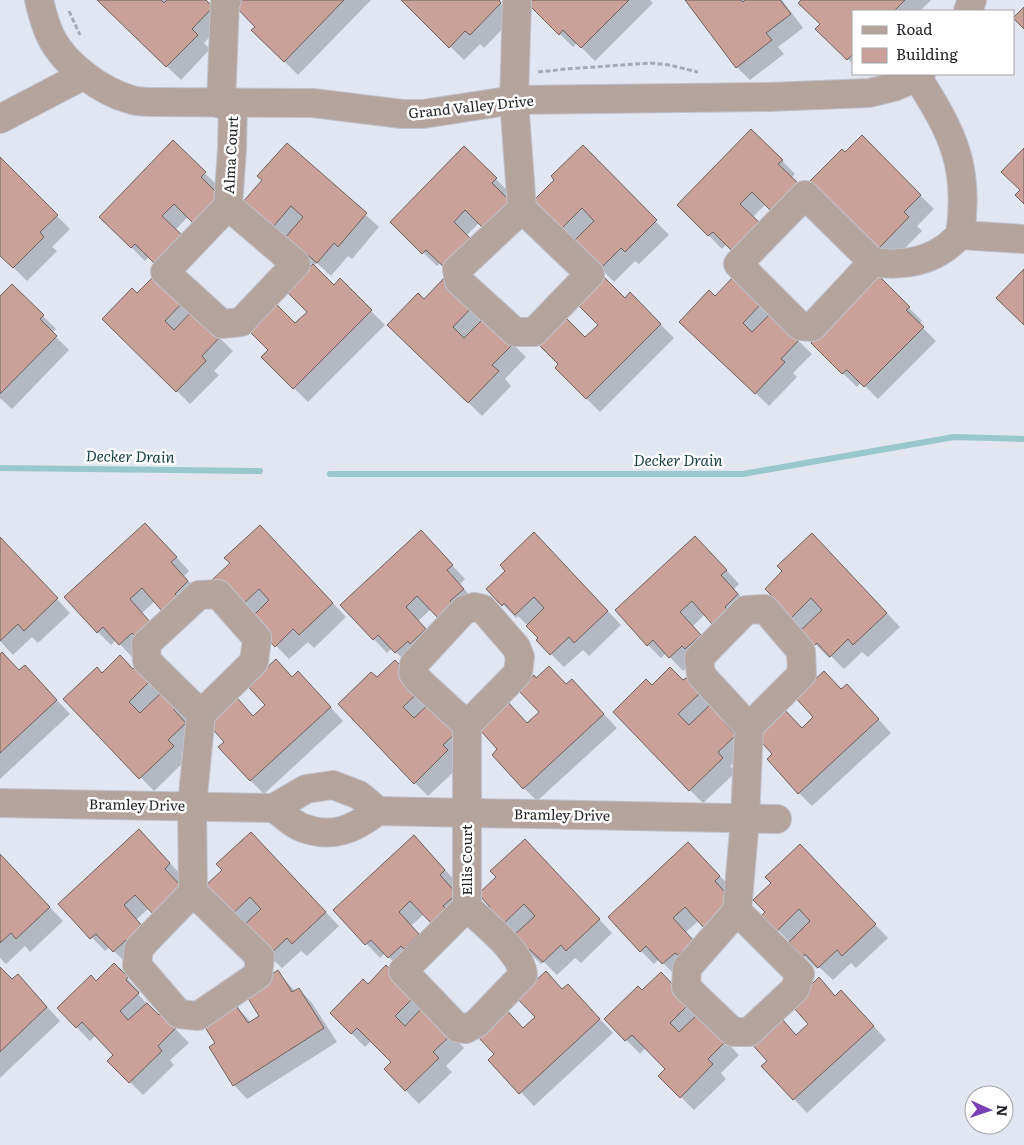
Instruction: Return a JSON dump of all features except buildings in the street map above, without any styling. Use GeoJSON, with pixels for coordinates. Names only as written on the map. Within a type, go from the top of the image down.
{"type":"FeatureCollection","features":[{"type":"Feature","properties":{"kind":"street","name":"Grand Valley Drive"},"geometry":{"type":"LineString","coordinates":[[39,0],[43,18],[51,38],[63,54],[84,75],[110,92],[132,100],[155,102],[312,104],[402,114],[423,114],[514,88],[769,96],[869,93],[894,87],[919,76]]}},
{"type":"Feature","properties":{"kind":"street","name":"Alma Court"},"geometry":{"type":"LineString","coordinates":[[225,1],[227,104],[232,149],[228,206],[166,272],[222,324],[241,322],[296,264],[228,206]]}},
{"type":"Feature","properties":{"kind":"street"},"geometry":{"type":"LineString","coordinates":[[517,1],[514,88],[522,209],[590,274],[534,332],[515,332],[459,281],[457,270],[522,209]]}},
{"type":"Feature","properties":{"kind":"street"},"geometry":{"type":"LineString","coordinates":[[0,118],[84,75]]}},
{"type":"Feature","properties":{"kind":"street"},"geometry":{"type":"LineString","coordinates":[[873,262],[812,327],[800,326],[738,264],[805,196],[873,262],[888,264],[922,260],[943,250],[960,234],[964,212],[962,174],[958,157],[940,113],[919,76]]}},
{"type":"Feature","properties":{"kind":"street"},"geometry":{"type":"LineString","coordinates":[[960,234],[1024,239]]}},
{"type":"Feature","properties":{"kind":"street"},"geometry":{"type":"LineString","coordinates":[[194,892],[138,948],[137,965],[179,1014],[198,1016],[258,975],[260,957],[194,892],[192,805],[201,714]]}},
{"type":"Feature","properties":{"kind":"street","name":"Ellis Court"},"geometry":{"type":"LineString","coordinates":[[467,726],[467,907],[404,971],[458,1028],[466,1029],[477,1023],[523,976],[523,968],[507,946],[467,907]]}},
{"type":"Feature","properties":{"kind":"street"},"geometry":{"type":"LineString","coordinates":[[737,911],[745,820],[749,727]]}},
{"type":"Feature","properties":{"kind":"street"},"geometry":{"type":"LineString","coordinates":[[333,785],[359,795],[378,811],[358,826],[330,834],[301,828],[274,808],[306,789],[333,785]]}},
{"type":"Feature","properties":{"kind":"street","name":"Bramley Drive"},"geometry":{"type":"LineString","coordinates":[[0,803],[192,805],[274,808]]}},
{"type":"Feature","properties":{"kind":"street","name":"Bramley Drive"},"geometry":{"type":"LineString","coordinates":[[378,811],[745,820],[777,819]]}},
{"type":"Feature","properties":{"kind":"path"},"geometry":{"type":"LineString","coordinates":[[67,8],[84,40]]}},
{"type":"Feature","properties":{"kind":"path"},"geometry":{"type":"LineString","coordinates":[[514,88],[566,69],[650,63],[702,73]]}},
{"type":"Feature","properties":{"kind":"waterway","name":"Decker Drain"},"geometry":{"type":"LineString","coordinates":[[330,474],[743,474],[954,437],[1024,439]]}},
{"type":"Feature","properties":{"kind":"waterway","name":"Decker Drain"},"geometry":{"type":"LineString","coordinates":[[0,468],[260,471]]}}]}
